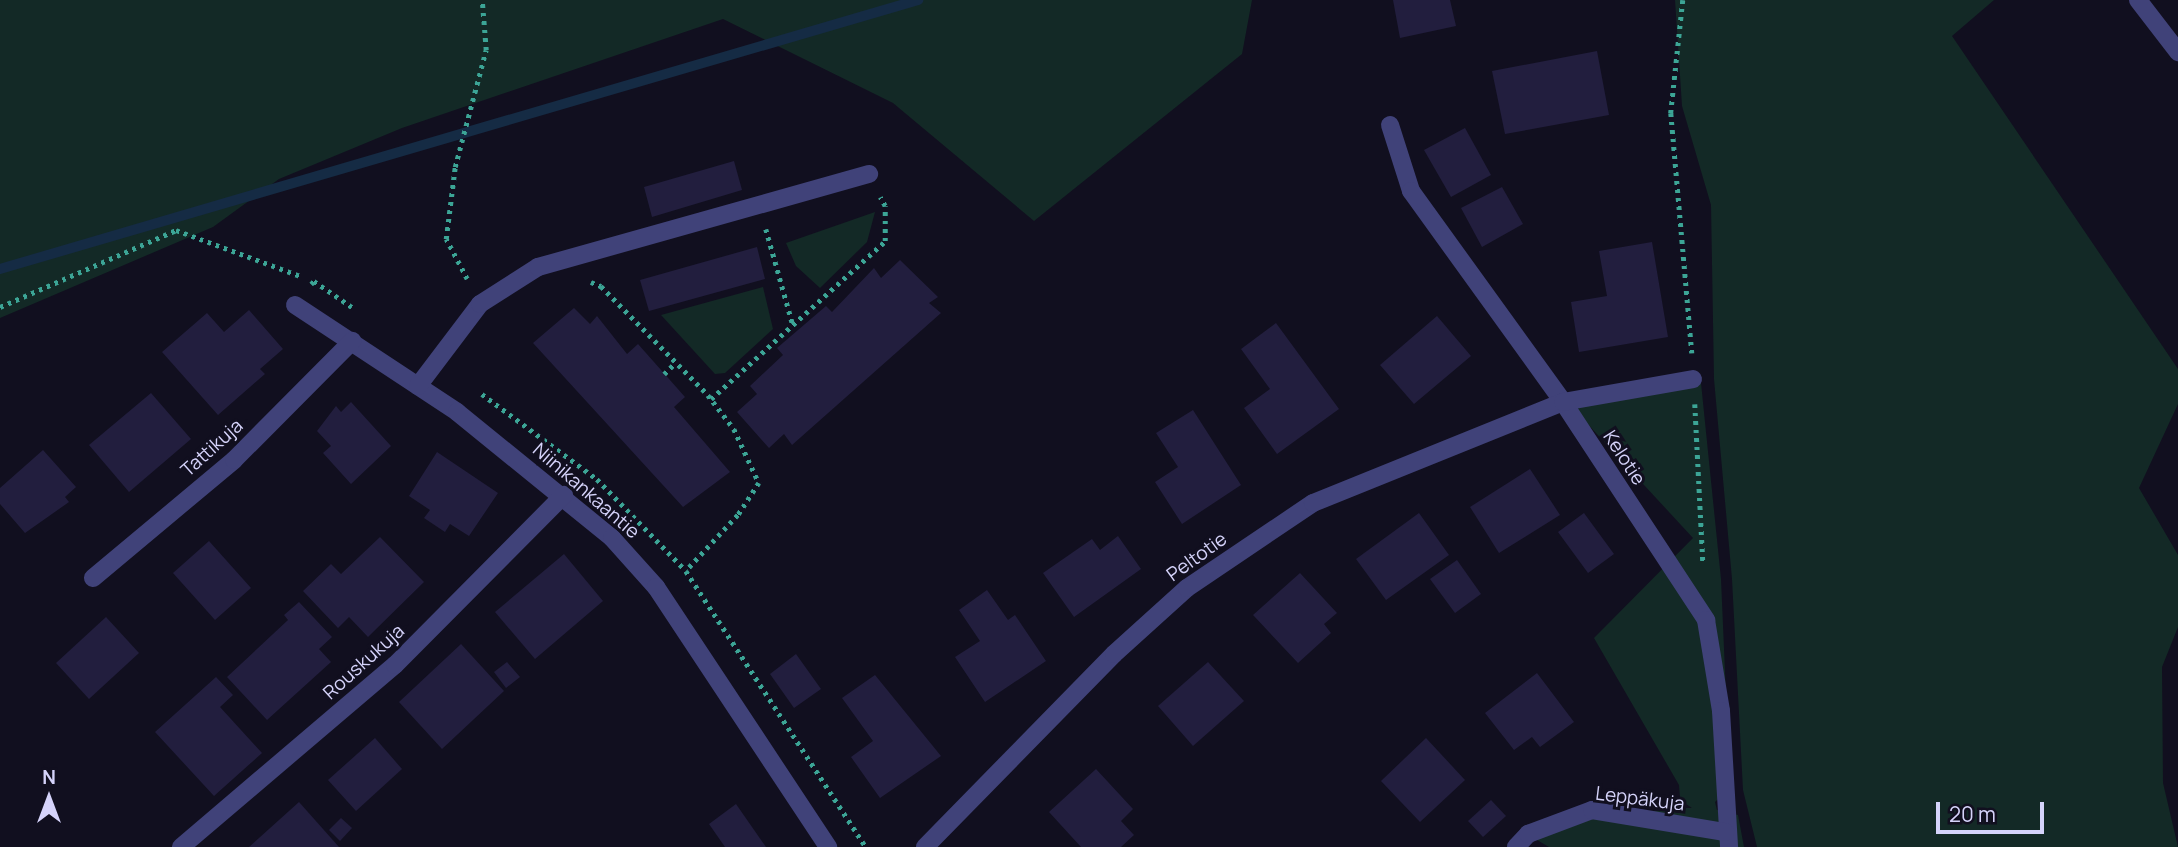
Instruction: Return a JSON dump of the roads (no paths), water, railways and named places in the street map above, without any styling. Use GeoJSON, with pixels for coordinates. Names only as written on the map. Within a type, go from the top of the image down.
{"type":"FeatureCollection","features":[{"type":"Feature","properties":{"kind":"street"},"geometry":{"type":"LineString","coordinates":[[2138,0],[2178,52]]}},
{"type":"Feature","properties":{"kind":"street","name":"Kelotie"},"geometry":{"type":"LineString","coordinates":[[1390,125],[1411,191],[1563,402],[1706,620],[1721,711],[1727,839]]}},
{"type":"Feature","properties":{"kind":"street"},"geometry":{"type":"LineString","coordinates":[[418,386],[480,304],[548,264],[869,174]]}},
{"type":"Feature","properties":{"kind":"street","name":"Niinikankaantie"},"geometry":{"type":"LineString","coordinates":[[295,305],[418,386],[564,495],[656,587],[828,847]]}},
{"type":"Feature","properties":{"kind":"street","name":"Tattikuja"},"geometry":{"type":"LineString","coordinates":[[93,578],[233,460],[352,341]]}},
{"type":"Feature","properties":{"kind":"street","name":"Peltotie"},"geometry":{"type":"LineString","coordinates":[[925,847],[1114,654],[1194,582],[1330,492],[1563,402],[1693,379]]}},
{"type":"Feature","properties":{"kind":"street","name":"Rouskukuja"},"geometry":{"type":"LineString","coordinates":[[181,847],[395,665],[564,495]]}},
{"type":"Feature","properties":{"kind":"street","name":"Leppäkuja"},"geometry":{"type":"LineString","coordinates":[[1516,847],[1528,834],[1592,810],[1727,839]]}},
{"type":"Feature","properties":{"kind":"waterway"},"geometry":{"type":"LineString","coordinates":[[0,269],[918,0]]}}]}
